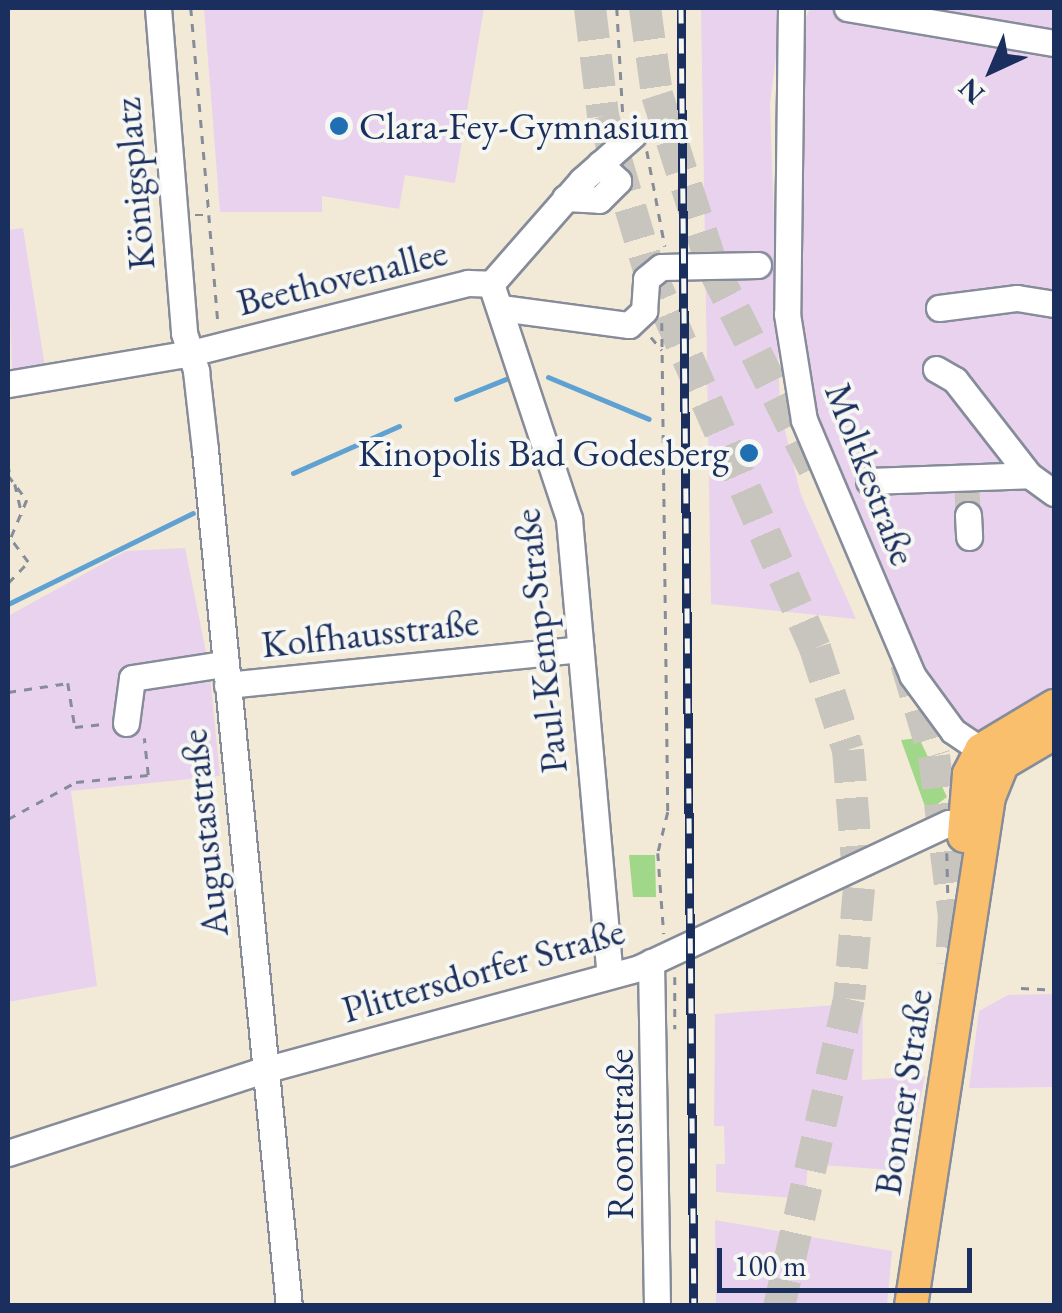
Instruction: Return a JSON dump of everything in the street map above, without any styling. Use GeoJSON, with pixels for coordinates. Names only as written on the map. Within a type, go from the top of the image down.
{"type":"FeatureCollection","features":[{"type":"Feature","properties":{"kind":"main road"},"geometry":{"type":"LineString","coordinates":[[992,756],[1054,706]]}},
{"type":"Feature","properties":{"kind":"main road"},"geometry":{"type":"LineString","coordinates":[[992,756],[1054,733]]}},
{"type":"Feature","properties":{"kind":"main road","name":"Bonner Straße"},"geometry":{"type":"LineString","coordinates":[[965,950],[963,824],[969,774],[992,756]]}},
{"type":"Feature","properties":{"kind":"main road","name":"Bonner Straße"},"geometry":{"type":"LineString","coordinates":[[910,1306],[965,950],[978,897],[992,756]]}},
{"type":"Feature","properties":{"kind":"street","name":"Königsplatz"},"geometry":{"type":"LineString","coordinates":[[158,8],[184,333],[192,352]]}},
{"type":"Feature","properties":{"kind":"street","name":"Moltkestraße"},"geometry":{"type":"LineString","coordinates":[[791,8],[777,142],[771,265],[778,314],[804,420],[831,472],[912,674],[954,732],[992,756]]}},
{"type":"Feature","properties":{"kind":"street"},"geometry":{"type":"LineString","coordinates":[[848,8],[1054,42]]}},
{"type":"Feature","properties":{"kind":"street","name":"Beethovenallee"},"geometry":{"type":"LineString","coordinates":[[8,384],[192,352],[468,283],[496,296],[565,198],[634,135]]}},
{"type":"Feature","properties":{"kind":"street"},"geometry":{"type":"LineString","coordinates":[[496,296],[628,326],[644,311],[646,279],[661,267],[771,265]]}},
{"type":"Feature","properties":{"kind":"street","name":"Paul-Kemp-Straße"},"geometry":{"type":"LineString","coordinates":[[496,296],[564,501],[610,976]]}},
{"type":"Feature","properties":{"kind":"street"},"geometry":{"type":"LineString","coordinates":[[939,308],[1017,298],[1054,304]]}},
{"type":"Feature","properties":{"kind":"street","name":"Augustastraße"},"geometry":{"type":"LineString","coordinates":[[192,352],[289,1306]]}},
{"type":"Feature","properties":{"kind":"street"},"geometry":{"type":"LineString","coordinates":[[936,369],[955,380],[1028,475],[1054,492]]}},
{"type":"Feature","properties":{"kind":"street"},"geometry":{"type":"LineString","coordinates":[[869,480],[966,482],[1028,475]]}},
{"type":"Feature","properties":{"kind":"street","name":"Kolfhausstraße"},"geometry":{"type":"LineString","coordinates":[[126,723],[132,678],[226,675],[580,649]]}},
{"type":"Feature","properties":{"kind":"street","name":"Plittersdorfer Straße"},"geometry":{"type":"LineString","coordinates":[[8,1154],[264,1070],[651,962],[949,823],[963,824]]}},
{"type":"Feature","properties":{"kind":"street","name":"Roonstraße"},"geometry":{"type":"LineString","coordinates":[[651,962],[658,1191],[657,1306]]}},
{"type":"Feature","properties":{"kind":"path"},"geometry":{"type":"LineString","coordinates":[[191,8],[223,345]]}},
{"type":"Feature","properties":{"kind":"path"},"geometry":{"type":"LineString","coordinates":[[617,8],[623,119],[651,156],[666,254],[661,267]]}},
{"type":"Feature","properties":{"kind":"path"},"geometry":{"type":"LineString","coordinates":[[174,216],[209,215]]}},
{"type":"Feature","properties":{"kind":"path"},"geometry":{"type":"LineString","coordinates":[[662,317],[668,812],[658,853],[664,941],[674,950]]}},
{"type":"Feature","properties":{"kind":"path"},"geometry":{"type":"LineString","coordinates":[[8,464],[9,476],[27,500],[8,545]]}},
{"type":"Feature","properties":{"kind":"path"},"geometry":{"type":"LineString","coordinates":[[15,481],[22,516]]}},
{"type":"Feature","properties":{"kind":"path"},"geometry":{"type":"LineString","coordinates":[[8,583],[28,562],[10,540]]}},
{"type":"Feature","properties":{"kind":"path"},"geometry":{"type":"LineString","coordinates":[[8,692],[68,684],[75,726],[126,723],[143,733],[148,774],[76,782],[8,818]]}},
{"type":"Feature","properties":{"kind":"path"},"geometry":{"type":"LineString","coordinates":[[1021,988],[1054,990]]}},
{"type":"Feature","properties":{"kind":"shaded area","name":"Clara-Fey-Gymnasium"},"geometry":{"type":"Polygon","coordinates":[[[204,8],[484,8],[455,183],[405,175],[399,209],[322,196],[322,212],[220,212],[204,8]]]}},
{"type":"Feature","properties":{"kind":"shaded area"},"geometry":{"type":"Polygon","coordinates":[[[701,8],[782,8],[770,104],[780,410],[801,495],[856,619],[711,604],[701,8]]]}},
{"type":"Feature","properties":{"kind":"shaded area"},"geometry":{"type":"Polygon","coordinates":[[[810,8],[1054,8],[1054,695],[980,737],[938,697],[814,422],[795,286],[804,22],[810,8]]]}},
{"type":"Feature","properties":{"kind":"shaded area"},"geometry":{"type":"Polygon","coordinates":[[[23,228],[45,367],[12,372],[8,230],[23,228]]]}},
{"type":"Feature","properties":{"kind":"shaded area"},"geometry":{"type":"Polygon","coordinates":[[[185,548],[209,667],[220,776],[71,791],[97,986],[8,1002],[8,616],[126,551],[185,548]]]}},
{"type":"Feature","properties":{"kind":"shaded area"},"geometry":{"type":"Polygon","coordinates":[[[1054,994],[1054,1087],[969,1088],[979,1011],[1008,995],[1054,994]]]}},
{"type":"Feature","properties":{"kind":"shaded area"},"geometry":{"type":"Polygon","coordinates":[[[863,1003],[862,1080],[925,1076],[906,1171],[808,1164],[805,1199],[716,1192],[716,1164],[725,1164],[724,1126],[714,1126],[715,1014],[863,1003]]]}},
{"type":"Feature","properties":{"kind":"shaded area"},"geometry":{"type":"Polygon","coordinates":[[[715,1220],[892,1251],[887,1305],[716,1305],[715,1220]]]}},
{"type":"Feature","properties":{"kind":"green space"},"geometry":{"type":"Polygon","coordinates":[[[919,738],[947,797],[927,812],[901,740],[919,738]]]}},
{"type":"Feature","properties":{"kind":"green space"},"geometry":{"type":"Polygon","coordinates":[[[629,855],[655,855],[656,897],[633,897],[629,855]]]}},
{"type":"Feature","properties":{"kind":"waterway"},"geometry":{"type":"LineString","coordinates":[[548,377],[649,419]]}},
{"type":"Feature","properties":{"kind":"waterway"},"geometry":{"type":"LineString","coordinates":[[456,399],[506,379]]}},
{"type":"Feature","properties":{"kind":"waterway"},"geometry":{"type":"LineString","coordinates":[[293,473],[399,426]]}},
{"type":"Feature","properties":{"kind":"waterway"},"geometry":{"type":"LineString","coordinates":[[8,604],[193,513]]}},
{"type":"Feature","properties":{"kind":"tunnel"},"geometry":{"type":"LineString","coordinates":[[590,8],[603,116],[649,270],[815,648],[848,750],[859,888],[849,999],[779,1306]]}},
{"type":"Feature","properties":{"kind":"tunnel"},"geometry":{"type":"LineString","coordinates":[[645,8],[657,95],[713,268],[817,475]]}},
{"type":"Feature","properties":{"kind":"tunnel"},"geometry":{"type":"LineString","coordinates":[[967,487],[968,515]]}},
{"type":"Feature","properties":{"kind":"tunnel"},"geometry":{"type":"LineString","coordinates":[[906,663],[934,756],[954,916],[951,964]]}},
{"type":"Feature","properties":{"kind":"railway"},"geometry":{"type":"LineString","coordinates":[[681,8],[694,1306]]}},
{"type":"Feature","properties":{"kind":"place","name":"Clara-Fey-Gymnasium"},"geometry":{"type":"Point","coordinates":[339,126]}},
{"type":"Feature","properties":{"kind":"place","name":"Kinopolis Bad Godesberg"},"geometry":{"type":"Point","coordinates":[749,453]}}]}
